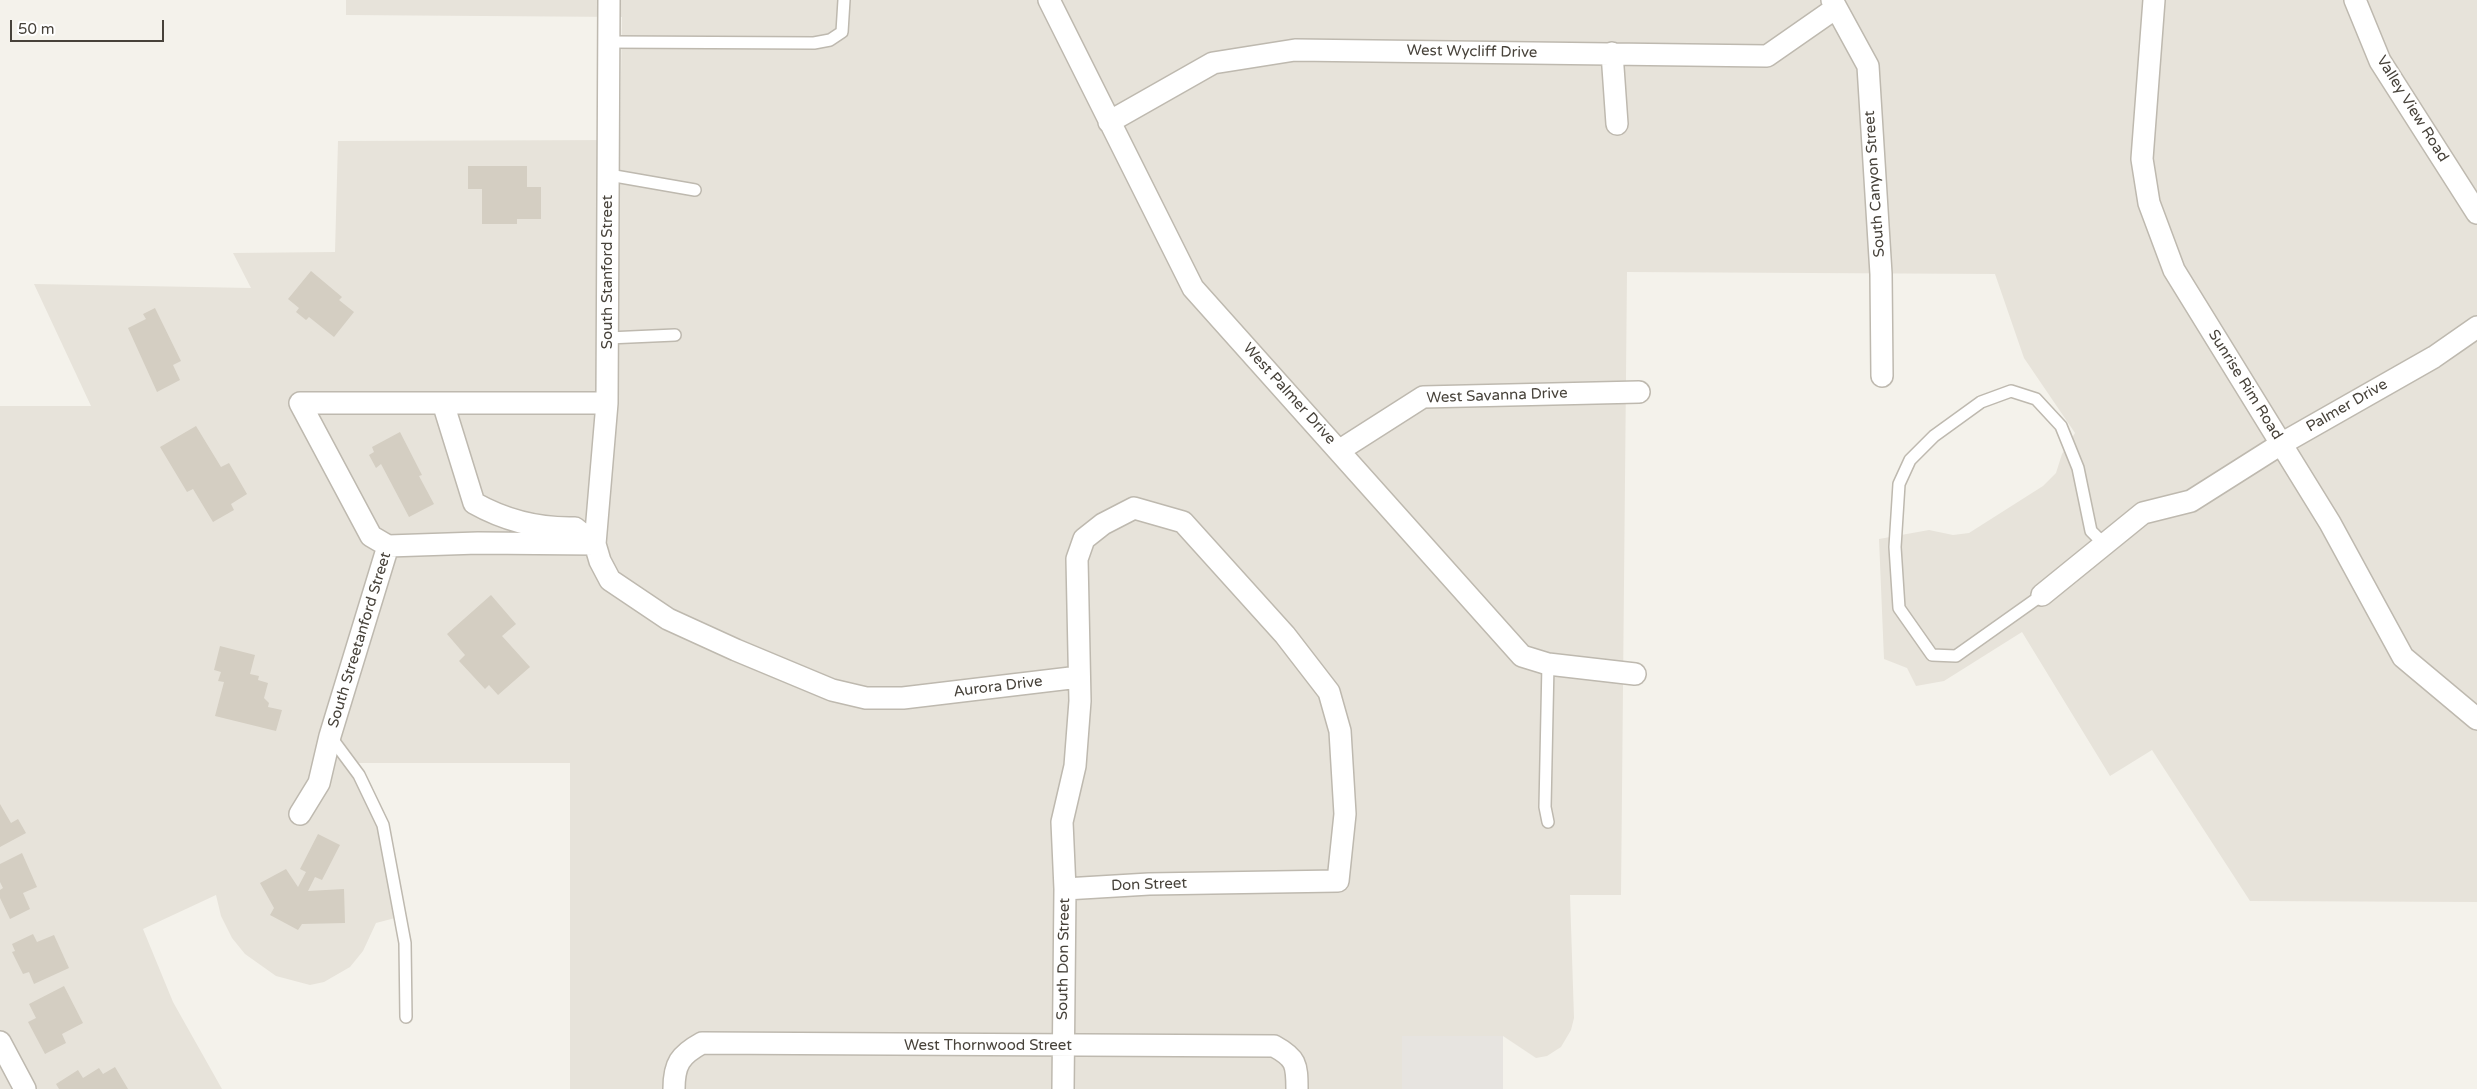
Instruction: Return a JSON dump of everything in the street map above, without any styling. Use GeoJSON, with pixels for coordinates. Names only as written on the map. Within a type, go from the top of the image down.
{"type":"FeatureCollection","features":[{"type":"Feature","properties":{"kind":"street","name":"South Stanford Street"},"geometry":{"type":"LineString","coordinates":[[595,544],[607,403],[609,0]]}},
{"type":"Feature","properties":{"kind":"street","name":"West Palmer Drive"},"geometry":{"type":"LineString","coordinates":[[1050,0],[1109,122],[1194,288],[1522,656],[1548,664],[1635,674]]}},
{"type":"Feature","properties":{"kind":"street","name":"Sunrise Rim Road"},"geometry":{"type":"LineString","coordinates":[[2154,0],[2142,159],[2149,204],[2174,270],[2330,523],[2403,657],[2477,719]]}},
{"type":"Feature","properties":{"kind":"street","name":"Valley View Road"},"geometry":{"type":"LineString","coordinates":[[2355,0],[2380,61],[2477,213]]}},
{"type":"Feature","properties":{"kind":"street","name":"West Wycliff Drive"},"geometry":{"type":"LineString","coordinates":[[1109,122],[1213,62],[1295,50],[1767,56],[1834,4]]}},
{"type":"Feature","properties":{"kind":"street","name":"South Canyon Street"},"geometry":{"type":"LineString","coordinates":[[1834,4],[1868,66],[1881,274],[1882,376]]}},
{"type":"Feature","properties":{"kind":"street"},"geometry":{"type":"LineString","coordinates":[[1612,53],[1617,124]]}},
{"type":"Feature","properties":{"kind":"street","name":"Palmer Drive"},"geometry":{"type":"LineString","coordinates":[[2042,595],[2143,513],[2191,501],[2281,444],[2434,357],[2477,327]]}},
{"type":"Feature","properties":{"kind":"street","name":"West Savanna Drive"},"geometry":{"type":"LineString","coordinates":[[1340,450],[1423,397],[1639,392]]}},
{"type":"Feature","properties":{"kind":"street"},"geometry":{"type":"LineString","coordinates":[[388,546],[371,536],[300,403],[607,403]]}},
{"type":"Feature","properties":{"kind":"street"},"geometry":{"type":"LineString","coordinates":[[443,403],[474,503],[507,520],[554,528],[575,528],[595,544]]}},
{"type":"Feature","properties":{"kind":"street","name":"Don Street"},"geometry":{"type":"LineString","coordinates":[[1065,889],[1149,884],[1338,881],[1345,814],[1340,731],[1328,692],[1285,635],[1183,522],[1134,508],[1103,524],[1084,538],[1077,559],[1079,677]]}},
{"type":"Feature","properties":{"kind":"street","name":"South Streetanford Street"},"geometry":{"type":"LineString","coordinates":[[300,814],[319,783],[330,736],[388,546],[478,543],[595,544]]}},
{"type":"Feature","properties":{"kind":"street","name":"Aurora Drive"},"geometry":{"type":"LineString","coordinates":[[595,544],[600,561],[610,580],[668,619],[832,690],[866,698],[903,698],[1079,677]]}},
{"type":"Feature","properties":{"kind":"street"},"geometry":{"type":"LineString","coordinates":[[1065,889],[1062,822],[1075,766],[1079,677]]}},
{"type":"Feature","properties":{"kind":"street","name":"South Don Street"},"geometry":{"type":"LineString","coordinates":[[1063,1089],[1065,889]]}},
{"type":"Feature","properties":{"kind":"street"},"geometry":{"type":"LineString","coordinates":[[0,1042],[26,1089]]}},
{"type":"Feature","properties":{"kind":"street","name":"West Thornwood Street"},"geometry":{"type":"LineString","coordinates":[[674,1089],[676,1066],[686,1052],[702,1043],[1274,1046],[1290,1055],[1297,1068],[1298,1089]]}},
{"type":"Feature","properties":{"kind":"lane"},"geometry":{"type":"LineString","coordinates":[[609,42],[814,43],[830,40],[842,32],[844,0]]}},
{"type":"Feature","properties":{"kind":"lane"},"geometry":{"type":"LineString","coordinates":[[609,176],[694,190]]}},
{"type":"Feature","properties":{"kind":"lane"},"geometry":{"type":"LineString","coordinates":[[608,338],[675,336]]}},
{"type":"Feature","properties":{"kind":"lane"},"geometry":{"type":"LineString","coordinates":[[2042,595],[1956,656],[1932,655],[1918,638],[1899,608],[1895,547],[1899,484],[1910,460],[1934,436],[1981,402],[2011,392],[2036,399],[2061,426],[2078,468],[2091,531],[2104,544]]}},
{"type":"Feature","properties":{"kind":"lane"},"geometry":{"type":"LineString","coordinates":[[1548,664],[1545,807],[1548,822]]}},
{"type":"Feature","properties":{"kind":"lane"},"geometry":{"type":"LineString","coordinates":[[330,736],[359,775],[383,825],[405,943],[406,1017]]}},
{"type":"Feature","properties":{"kind":"shaded area"},"geometry":{"type":"Polygon","coordinates":[[[346,0],[2477,0],[2477,902],[2250,901],[2152,750],[2110,776],[2022,632],[1944,681],[1916,686],[1907,668],[1884,659],[1879,539],[1929,530],[1953,535],[1969,533],[2043,486],[2056,473],[2062,454],[2075,433],[2024,358],[1995,274],[1627,272],[1621,895],[1570,895],[1574,1018],[1571,1030],[1561,1047],[1547,1056],[1536,1058],[1503,1036],[1402,1036],[1402,1089],[570,1089],[570,763],[346,763],[379,819],[397,895],[395,918],[376,923],[363,951],[350,967],[324,982],[310,985],[276,976],[245,954],[232,938],[221,916],[216,895],[143,929],[173,1002],[222,1089],[0,1089],[0,406],[91,406],[34,284],[251,288],[233,253],[335,252],[338,141],[620,140],[622,17],[346,15],[346,0]]]}},
{"type":"Feature","properties":{"kind":"shaded area"},"geometry":{"type":"Polygon","coordinates":[[[1402,1036],[1503,1036],[1503,1089],[1402,1089],[1402,1036]]]}},
{"type":"Feature","properties":{"kind":"building"},"geometry":{"type":"Polygon","coordinates":[[[468,166],[527,166],[527,187],[541,187],[541,219],[517,219],[517,224],[482,224],[482,189],[468,189],[468,166]]]}},
{"type":"Feature","properties":{"kind":"building"},"geometry":{"type":"Polygon","coordinates":[[[311,271],[342,297],[339,300],[354,312],[334,337],[309,317],[306,320],[296,312],[299,308],[288,299],[311,271]]]}},
{"type":"Feature","properties":{"kind":"building"},"geometry":{"type":"Polygon","coordinates":[[[155,308],[181,361],[173,365],[180,380],[157,392],[128,328],[146,319],[143,314],[155,308]]]}},
{"type":"Feature","properties":{"kind":"building"},"geometry":{"type":"Polygon","coordinates":[[[196,426],[221,467],[229,463],[247,494],[231,504],[234,510],[213,522],[193,489],[187,492],[160,447],[196,426]]]}},
{"type":"Feature","properties":{"kind":"building"},"geometry":{"type":"Polygon","coordinates":[[[400,432],[422,475],[419,476],[434,504],[409,517],[381,464],[376,468],[369,455],[374,452],[372,447],[400,432]]]}},
{"type":"Feature","properties":{"kind":"building"},"geometry":{"type":"Polygon","coordinates":[[[491,595],[516,624],[502,636],[530,667],[498,695],[489,685],[485,689],[459,661],[465,655],[447,634],[491,595]]]}},
{"type":"Feature","properties":{"kind":"building"},"geometry":{"type":"Polygon","coordinates":[[[220,646],[255,655],[250,674],[259,676],[258,680],[268,683],[264,698],[269,703],[268,707],[282,710],[276,731],[215,716],[224,682],[218,681],[221,672],[214,670],[220,646]]]}},
{"type":"Feature","properties":{"kind":"building"},"geometry":{"type":"Polygon","coordinates":[[[0,804],[11,823],[18,819],[26,833],[0,847],[0,804]]]}},
{"type":"Feature","properties":{"kind":"building"},"geometry":{"type":"Polygon","coordinates":[[[318,834],[340,845],[322,880],[315,877],[308,891],[344,889],[345,923],[302,924],[298,930],[270,915],[274,908],[260,883],[286,869],[298,887],[306,872],[300,869],[318,834]]]}},
{"type":"Feature","properties":{"kind":"building"},"geometry":{"type":"Polygon","coordinates":[[[22,853],[37,887],[23,893],[30,909],[10,919],[0,898],[0,890],[3,888],[0,882],[0,864],[22,853]]]}},
{"type":"Feature","properties":{"kind":"building"},"geometry":{"type":"Polygon","coordinates":[[[33,934],[37,942],[54,935],[69,968],[34,984],[29,972],[23,974],[12,952],[15,951],[12,944],[33,934]]]}},
{"type":"Feature","properties":{"kind":"building"},"geometry":{"type":"Polygon","coordinates":[[[64,986],[83,1023],[62,1034],[66,1043],[45,1054],[28,1022],[36,1018],[29,1004],[64,986]]]}},
{"type":"Feature","properties":{"kind":"building"},"geometry":{"type":"Polygon","coordinates":[[[115,1067],[128,1089],[59,1089],[56,1084],[78,1070],[83,1078],[99,1068],[103,1074],[115,1067]]]}}]}
